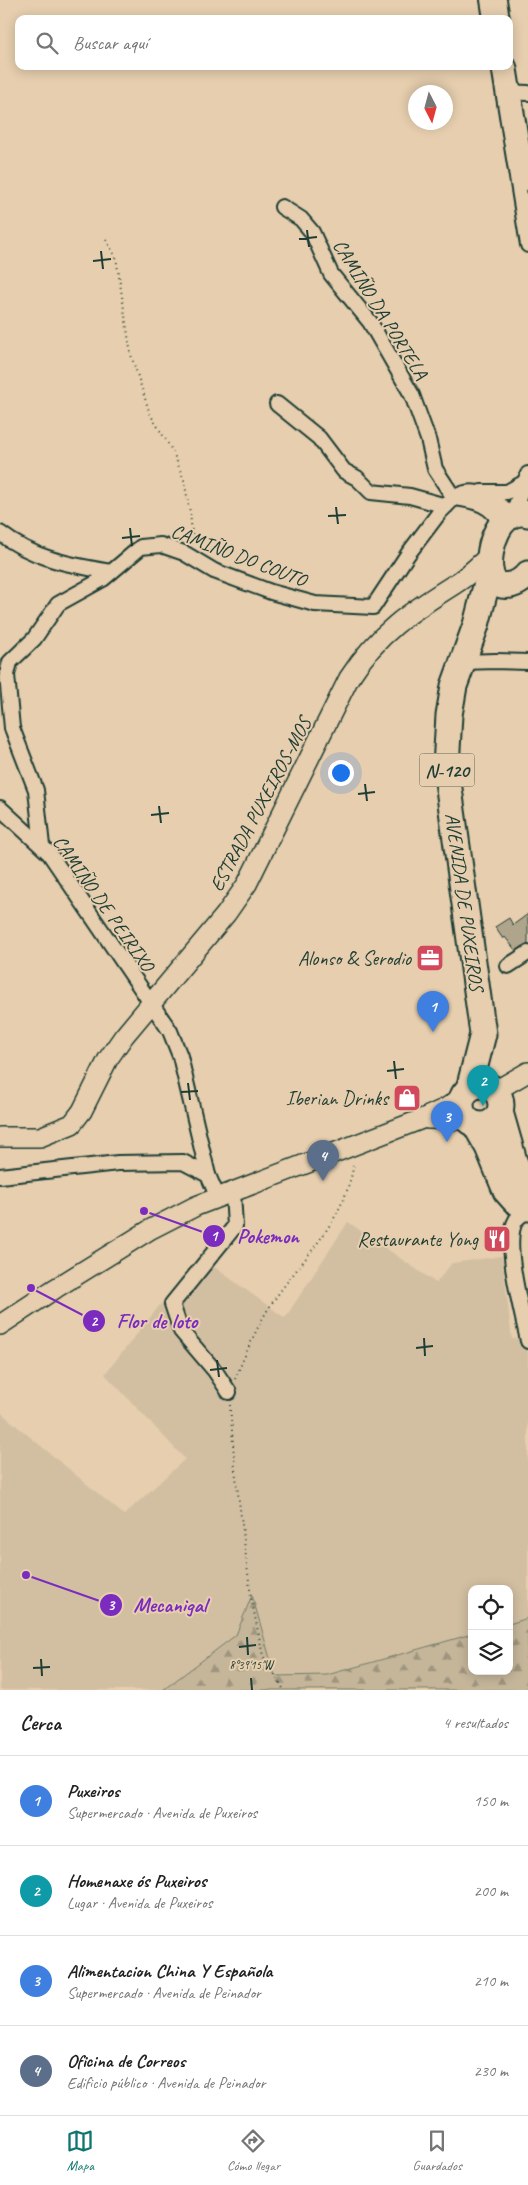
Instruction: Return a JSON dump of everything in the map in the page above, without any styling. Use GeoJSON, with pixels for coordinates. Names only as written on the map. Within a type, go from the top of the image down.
{"type":"FeatureCollection","features":[{"type":"Feature","properties":{"kind":"highway"},"geometry":{"type":"LineString","coordinates":[[504,579],[513,518]]}},
{"type":"Feature","properties":{"kind":"highway","name":"AVENIDA DE PUXEIROS"},"geometry":{"type":"LineString","coordinates":[[504,579],[476,625],[454,686],[449,715],[446,767],[483,1034],[488,1044],[493,1074],[480,1103],[514,1161],[528,1194]]}},
{"type":"Feature","properties":{"kind":"highway"},"geometry":{"type":"LineString","coordinates":[[480,1103],[488,1147],[506,1191],[528,1209]]}},
{"type":"Feature","properties":{"kind":"street"},"geometry":{"type":"LineString","coordinates":[[488,0],[490,15]]}},
{"type":"Feature","properties":{"kind":"street"},"geometry":{"type":"LineString","coordinates":[[499,0],[501,15]]}},
{"type":"Feature","properties":{"kind":"street"},"geometry":{"type":"LineString","coordinates":[[500,70],[508,92],[528,183]]}},
{"type":"Feature","properties":{"kind":"street"},"geometry":{"type":"LineString","coordinates":[[509,70],[508,92],[528,245]]}},
{"type":"Feature","properties":{"kind":"street"},"geometry":{"type":"LineString","coordinates":[[508,92],[528,93]]}},
{"type":"Feature","properties":{"kind":"street","name":"CAMIÑO DA PORTELA"},"geometry":{"type":"LineString","coordinates":[[282,207],[301,219],[312,232],[331,274],[370,322],[412,395],[428,439],[435,469],[450,502]]}},
{"type":"Feature","properties":{"kind":"street"},"geometry":{"type":"LineString","coordinates":[[277,404],[320,438],[344,471],[357,478],[371,492],[482,505],[497,516],[513,518]]}},
{"type":"Feature","properties":{"kind":"street"},"geometry":{"type":"LineString","coordinates":[[450,502],[465,492],[507,492],[527,478]]}},
{"type":"Feature","properties":{"kind":"street"},"geometry":{"type":"LineString","coordinates":[[513,518],[527,478]]}},
{"type":"Feature","properties":{"kind":"street"},"geometry":{"type":"LineString","coordinates":[[477,492],[489,497],[513,518]]}},
{"type":"Feature","properties":{"kind":"street","name":"CAMIÑO DO COUTO"},"geometry":{"type":"LineString","coordinates":[[42,846],[36,790],[12,728],[3,671],[34,639],[58,604],[103,579],[141,547],[161,545],[190,556],[214,572],[288,597],[315,604],[373,607],[408,554],[450,502]]}},
{"type":"Feature","properties":{"kind":"street"},"geometry":{"type":"LineString","coordinates":[[0,534],[16,546],[34,554],[111,572]]}},
{"type":"Feature","properties":{"kind":"street"},"geometry":{"type":"LineString","coordinates":[[461,581],[474,585],[504,579]]}},
{"type":"Feature","properties":{"kind":"street","name":"ESTRADA PUXEIROS-MOS"},"geometry":{"type":"LineString","coordinates":[[0,1138],[40,1137],[72,1124],[82,1111],[108,1059],[124,1036],[226,914],[247,884],[350,678],[364,655],[402,618],[461,581],[504,579]]}},
{"type":"Feature","properties":{"kind":"street"},"geometry":{"type":"LineString","coordinates":[[462,662],[496,660],[528,662]]}},
{"type":"Feature","properties":{"kind":"street","name":"CAMIÑO DE PEIRIXO"},"geometry":{"type":"LineString","coordinates":[[0,808],[50,853],[170,1031],[180,1056],[208,1175],[225,1196],[235,1226],[172,1304],[181,1331],[215,1371],[229,1392]]}},
{"type":"Feature","properties":{"kind":"street"},"geometry":{"type":"LineString","coordinates":[[508,966],[528,953]]}},
{"type":"Feature","properties":{"kind":"street"},"geometry":{"type":"LineString","coordinates":[[0,1325],[151,1229],[196,1206],[352,1147],[446,1108],[480,1103],[528,1072]]}},
{"type":"Feature","properties":{"kind":"street"},"geometry":{"type":"LineString","coordinates":[[0,1176],[118,1163],[183,1162],[208,1175]]}},
{"type":"Feature","properties":{"kind":"street"},"geometry":{"type":"LineString","coordinates":[[528,1209],[516,1220],[513,1228],[511,1258],[528,1341]]}},
{"type":"Feature","properties":{"kind":"path"},"geometry":{"type":"LineString","coordinates":[[106,240],[116,257],[131,355],[150,414],[173,452],[184,480],[194,542],[190,556]]}},
{"type":"Feature","properties":{"kind":"path"},"geometry":{"type":"LineString","coordinates":[[284,1690],[263,1656],[251,1597],[235,1469],[229,1392],[264,1316],[332,1223],[352,1172],[354,1159],[352,1147]]}},
{"type":"Feature","properties":{"kind":"shaded area"},"geometry":{"type":"Polygon","coordinates":[[[348,1222],[436,1283],[452,1263],[502,1256],[512,1339],[528,1336],[528,1618],[513,1623],[513,1585],[468,1585],[468,1635],[327,1675],[275,1676],[252,1596],[237,1635],[163,1690],[0,1690],[0,1412],[124,1515],[185,1459],[105,1374],[199,1256],[285,1318],[348,1222]]]}},
{"type":"Feature","properties":{"kind":"green space"},"geometry":{"type":"Polygon","coordinates":[[[252,1595],[275,1676],[327,1675],[468,1635],[468,1675],[513,1675],[513,1623],[528,1618],[528,1690],[163,1690],[236,1635],[252,1595]]]}},
{"type":"Feature","properties":{"kind":"building"},"geometry":{"type":"Polygon","coordinates":[[[528,914],[528,944],[516,951],[505,937],[503,939],[495,927],[509,918],[513,925],[528,914]]]}},
{"type":"Feature","properties":{"kind":"place","name":"Alonso & Serodio"},"geometry":{"type":"Point","coordinates":[430,958]}},
{"type":"Feature","properties":{"kind":"place","name":"Puxeiros"},"geometry":{"type":"Point","coordinates":[433,1032]}},
{"type":"Feature","properties":{"kind":"place","name":"Iberian Drinks"},"geometry":{"type":"Point","coordinates":[407,1098]}},
{"type":"Feature","properties":{"kind":"place","name":"Homenaxe ós Puxeiros"},"geometry":{"type":"Point","coordinates":[483,1106]}},
{"type":"Feature","properties":{"kind":"place","name":"Alimentacion China Y Española"},"geometry":{"type":"Point","coordinates":[447,1142]}},
{"type":"Feature","properties":{"kind":"place","name":"Oficina de Correos"},"geometry":{"type":"Point","coordinates":[323,1181]}},
{"type":"Feature","properties":{"kind":"place","name":"Pokemon"},"geometry":{"type":"Point","coordinates":[144,1211]}},
{"type":"Feature","properties":{"kind":"place","name":"Restaurante Yong"},"geometry":{"type":"Point","coordinates":[497,1239]}},
{"type":"Feature","properties":{"kind":"place","name":"Flor de loto"},"geometry":{"type":"Point","coordinates":[31,1288]}},
{"type":"Feature","properties":{"kind":"place","name":"Mecanigal"},"geometry":{"type":"Point","coordinates":[26,1575]}}]}
